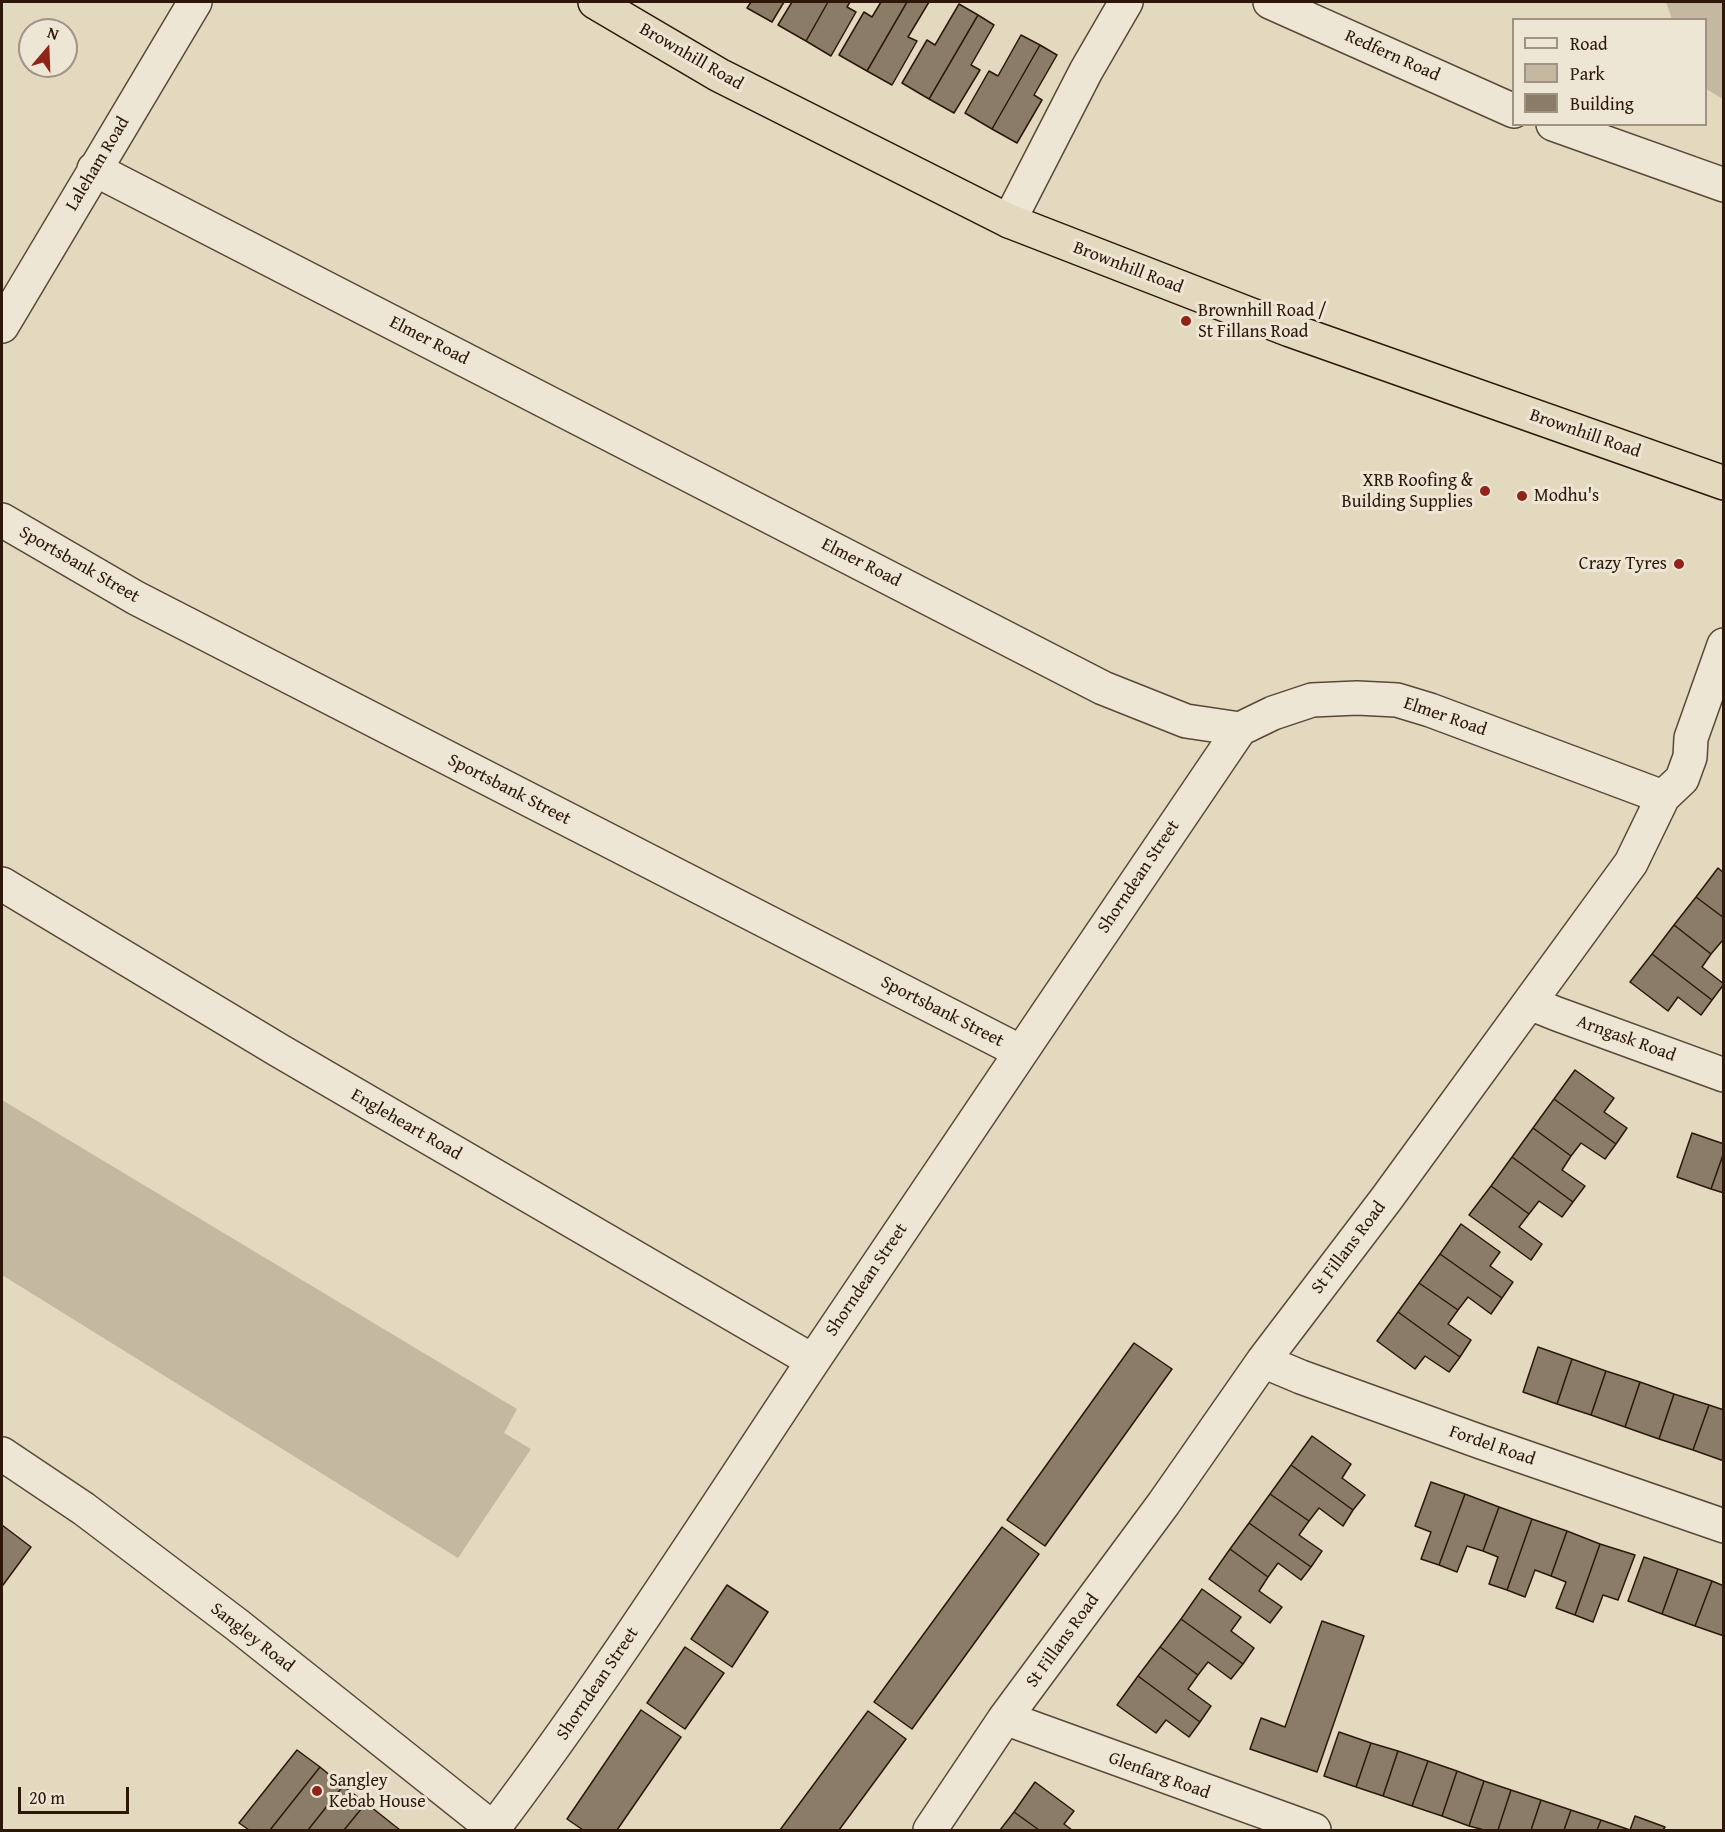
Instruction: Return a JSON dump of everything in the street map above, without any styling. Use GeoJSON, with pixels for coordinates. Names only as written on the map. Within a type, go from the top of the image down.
{"type":"FeatureCollection","features":[{"type":"Feature","properties":{"kind":"highway","name":"Brownhill Road"},"geometry":{"type":"LineString","coordinates":[[595,2],[719,75],[1009,221],[1290,330],[1724,483]]}},
{"type":"Feature","properties":{"kind":"street","name":"Laleham Road"},"geometry":{"type":"LineString","coordinates":[[2,326],[195,2]]}},
{"type":"Feature","properties":{"kind":"street"},"geometry":{"type":"LineString","coordinates":[[1009,221],[1086,71],[1126,2]]}},
{"type":"Feature","properties":{"kind":"street","name":"Redfern Road"},"geometry":{"type":"LineString","coordinates":[[1270,2],[1512,110]]}},
{"type":"Feature","properties":{"kind":"street"},"geometry":{"type":"LineString","coordinates":[[1559,126],[1724,185]]}},
{"type":"Feature","properties":{"kind":"street","name":"Elmer Road"},"geometry":{"type":"LineString","coordinates":[[94,169],[1103,688],[1186,721],[1239,729],[1273,713],[1312,700],[1357,698],[1397,700],[1430,710],[1663,797]]}},
{"type":"Feature","properties":{"kind":"street","name":"Sportsbank Street"},"geometry":{"type":"LineString","coordinates":[[2,520],[136,598],[1021,1052]]}},
{"type":"Feature","properties":{"kind":"street","name":"St Fillans Road"},"geometry":{"type":"LineString","coordinates":[[930,1830],[1005,1718],[1164,1503],[1263,1361],[1387,1198],[1631,863],[1663,797],[1682,779],[1690,757],[1691,738],[1724,645]]}},
{"type":"Feature","properties":{"kind":"street","name":"Shorndean Street"},"geometry":{"type":"LineString","coordinates":[[494,1830],[555,1747],[678,1568],[813,1362],[1239,729]]}},
{"type":"Feature","properties":{"kind":"street","name":"Engleheart Road"},"geometry":{"type":"LineString","coordinates":[[2,884],[300,1063],[813,1362]]}},
{"type":"Feature","properties":{"kind":"street","name":"Arngask Road"},"geometry":{"type":"LineString","coordinates":[[1531,1000],[1542,1008],[1724,1075]]}},
{"type":"Feature","properties":{"kind":"street","name":"Fordel Road"},"geometry":{"type":"LineString","coordinates":[[1263,1361],[1481,1442],[1724,1526]]}},
{"type":"Feature","properties":{"kind":"street","name":"Sangley Road"},"geometry":{"type":"LineString","coordinates":[[2,1454],[84,1509],[236,1624],[494,1830]]}},
{"type":"Feature","properties":{"kind":"street","name":"Glenfarg Road"},"geometry":{"type":"LineString","coordinates":[[1005,1718],[1314,1830]]}},
{"type":"Feature","properties":{"kind":"green space"},"geometry":{"type":"Polygon","coordinates":[[[1666,2],[1723,2],[1723,99],[1707,90],[1707,18],[1672,18],[1666,2]]]}},
{"type":"Feature","properties":{"kind":"green space"},"geometry":{"type":"Polygon","coordinates":[[[2,1100],[517,1409],[504,1433],[531,1449],[458,1558],[2,1275],[2,1100]]]}},
{"type":"Feature","properties":{"kind":"building"},"geometry":{"type":"Polygon","coordinates":[[[751,2],[784,2],[772,22],[747,8],[751,2]]]}},
{"type":"Feature","properties":{"kind":"building"},"geometry":{"type":"Polygon","coordinates":[[[792,2],[828,2],[806,41],[778,25],[792,2]]]}},
{"type":"Feature","properties":{"kind":"building"},"geometry":{"type":"Polygon","coordinates":[[[828,2],[850,2],[847,7],[856,12],[831,56],[806,41],[828,2]]]}},
{"type":"Feature","properties":{"kind":"building"},"geometry":{"type":"Polygon","coordinates":[[[881,2],[907,2],[867,71],[839,55],[864,12],[872,17],[881,2]]]}},
{"type":"Feature","properties":{"kind":"building"},"geometry":{"type":"Polygon","coordinates":[[[907,2],[929,2],[908,37],[917,41],[892,85],[867,71],[907,2]]]}},
{"type":"Feature","properties":{"kind":"building"},"geometry":{"type":"Polygon","coordinates":[[[959,4],[978,15],[929,99],[902,83],[927,40],[935,45],[959,4]]]}},
{"type":"Feature","properties":{"kind":"building"},"geometry":{"type":"Polygon","coordinates":[[[978,15],[994,25],[971,65],[980,70],[954,113],[929,99],[978,15]]]}},
{"type":"Feature","properties":{"kind":"building"},"geometry":{"type":"Polygon","coordinates":[[[1021,35],[1040,45],[992,129],[965,113],[989,71],[998,76],[1021,35]]]}},
{"type":"Feature","properties":{"kind":"building"},"geometry":{"type":"Polygon","coordinates":[[[1040,45],[1057,55],[1034,95],[1042,100],[1017,143],[992,129],[1040,45]]]}},
{"type":"Feature","properties":{"kind":"building"},"geometry":{"type":"Polygon","coordinates":[[[1718,868],[1724,873],[1724,918],[1696,897],[1718,868]]]}},
{"type":"Feature","properties":{"kind":"building"},"geometry":{"type":"Polygon","coordinates":[[[1696,897],[1724,918],[1724,943],[1722,941],[1711,954],[1674,925],[1696,897]]]}},
{"type":"Feature","properties":{"kind":"building"},"geometry":{"type":"Polygon","coordinates":[[[1674,925],[1711,954],[1702,967],[1724,984],[1712,1000],[1652,954],[1674,925]]]}},
{"type":"Feature","properties":{"kind":"building"},"geometry":{"type":"Polygon","coordinates":[[[1652,954],[1712,1000],[1701,1015],[1678,997],[1668,1011],[1630,982],[1652,954]]]}},
{"type":"Feature","properties":{"kind":"building"},"geometry":{"type":"Polygon","coordinates":[[[1575,1070],[1614,1098],[1604,1112],[1627,1128],[1616,1144],[1554,1099],[1575,1070]]]}},
{"type":"Feature","properties":{"kind":"building"},"geometry":{"type":"Polygon","coordinates":[[[1554,1099],[1616,1144],[1605,1159],[1581,1143],[1571,1156],[1533,1128],[1554,1099]]]}},
{"type":"Feature","properties":{"kind":"building"},"geometry":{"type":"Polygon","coordinates":[[[1533,1128],[1571,1156],[1562,1170],[1585,1186],[1573,1202],[1512,1157],[1533,1128]]]}},
{"type":"Feature","properties":{"kind":"building"},"geometry":{"type":"Polygon","coordinates":[[[1692,1133],[1724,1144],[1724,1152],[1711,1189],[1677,1177],[1692,1133]]]}},
{"type":"Feature","properties":{"kind":"building"},"geometry":{"type":"Polygon","coordinates":[[[1724,1152],[1724,1193],[1711,1189],[1724,1152]]]}},
{"type":"Feature","properties":{"kind":"building"},"geometry":{"type":"Polygon","coordinates":[[[1512,1157],[1573,1202],[1562,1217],[1539,1201],[1529,1214],[1491,1186],[1512,1157]]]}},
{"type":"Feature","properties":{"kind":"building"},"geometry":{"type":"Polygon","coordinates":[[[1491,1186],[1529,1214],[1519,1227],[1542,1244],[1531,1260],[1469,1215],[1491,1186]]]}},
{"type":"Feature","properties":{"kind":"building"},"geometry":{"type":"Polygon","coordinates":[[[1461,1224],[1500,1252],[1490,1266],[1513,1282],[1502,1298],[1440,1254],[1461,1224]]]}},
{"type":"Feature","properties":{"kind":"building"},"geometry":{"type":"Polygon","coordinates":[[[1440,1254],[1502,1298],[1491,1314],[1468,1297],[1458,1310],[1419,1283],[1440,1254]]]}},
{"type":"Feature","properties":{"kind":"building"},"geometry":{"type":"Polygon","coordinates":[[[1419,1283],[1458,1310],[1448,1324],[1471,1340],[1460,1357],[1398,1312],[1419,1283]]]}},
{"type":"Feature","properties":{"kind":"building"},"geometry":{"type":"Polygon","coordinates":[[[1398,1312],[1460,1357],[1449,1372],[1425,1356],[1415,1369],[1377,1341],[1398,1312]]]}},
{"type":"Feature","properties":{"kind":"building"},"geometry":{"type":"Polygon","coordinates":[[[1134,1343],[1172,1369],[1045,1546],[1007,1520],[1134,1343]]]}},
{"type":"Feature","properties":{"kind":"building"},"geometry":{"type":"Polygon","coordinates":[[[1538,1347],[1572,1359],[1557,1404],[1523,1392],[1538,1347]]]}},
{"type":"Feature","properties":{"kind":"building"},"geometry":{"type":"Polygon","coordinates":[[[1572,1359],[1606,1371],[1591,1415],[1557,1404],[1572,1359]]]}},
{"type":"Feature","properties":{"kind":"building"},"geometry":{"type":"Polygon","coordinates":[[[1606,1371],[1640,1382],[1625,1427],[1591,1415],[1606,1371]]]}},
{"type":"Feature","properties":{"kind":"building"},"geometry":{"type":"Polygon","coordinates":[[[1640,1382],[1674,1394],[1659,1439],[1625,1427],[1640,1382]]]}},
{"type":"Feature","properties":{"kind":"building"},"geometry":{"type":"Polygon","coordinates":[[[1674,1394],[1709,1405],[1693,1450],[1659,1439],[1674,1394]]]}},
{"type":"Feature","properties":{"kind":"building"},"geometry":{"type":"Polygon","coordinates":[[[1709,1405],[1724,1410],[1724,1461],[1693,1450],[1709,1405]]]}},
{"type":"Feature","properties":{"kind":"building"},"geometry":{"type":"Polygon","coordinates":[[[1312,1436],[1351,1464],[1342,1478],[1365,1495],[1353,1510],[1291,1465],[1312,1436]]]}},
{"type":"Feature","properties":{"kind":"building"},"geometry":{"type":"Polygon","coordinates":[[[1291,1465],[1353,1510],[1343,1526],[1319,1508],[1309,1521],[1270,1494],[1291,1465]]]}},
{"type":"Feature","properties":{"kind":"building"},"geometry":{"type":"Polygon","coordinates":[[[1431,1482],[1465,1494],[1439,1565],[1421,1559],[1431,1532],[1415,1526],[1431,1482]]]}},
{"type":"Feature","properties":{"kind":"building"},"geometry":{"type":"Polygon","coordinates":[[[1270,1494],[1309,1521],[1299,1535],[1322,1551],[1311,1567],[1249,1523],[1270,1494]]]}},
{"type":"Feature","properties":{"kind":"building"},"geometry":{"type":"Polygon","coordinates":[[[1465,1494],[1499,1507],[1483,1551],[1467,1546],[1457,1572],[1439,1565],[1465,1494]]]}},
{"type":"Feature","properties":{"kind":"building"},"geometry":{"type":"Polygon","coordinates":[[[1499,1507],[1532,1519],[1507,1590],[1489,1584],[1498,1557],[1483,1551],[1499,1507]]]}},
{"type":"Feature","properties":{"kind":"building"},"geometry":{"type":"Polygon","coordinates":[[[1532,1519],[1567,1531],[1551,1576],[1535,1570],[1525,1597],[1507,1590],[1532,1519]]]}},
{"type":"Feature","properties":{"kind":"building"},"geometry":{"type":"Polygon","coordinates":[[[1249,1523],[1311,1567],[1301,1580],[1278,1563],[1268,1577],[1230,1549],[1249,1523]]]}},
{"type":"Feature","properties":{"kind":"building"},"geometry":{"type":"Polygon","coordinates":[[[2,1525],[31,1547],[3,1585],[2,1584],[2,1525]]]}},
{"type":"Feature","properties":{"kind":"building"},"geometry":{"type":"Polygon","coordinates":[[[1002,1527],[1039,1554],[912,1729],[874,1702],[1002,1527]]]}},
{"type":"Feature","properties":{"kind":"building"},"geometry":{"type":"Polygon","coordinates":[[[1567,1531],[1600,1544],[1575,1615],[1556,1608],[1566,1582],[1551,1576],[1567,1531]]]}},
{"type":"Feature","properties":{"kind":"building"},"geometry":{"type":"Polygon","coordinates":[[[1600,1544],[1635,1555],[1618,1600],[1603,1595],[1593,1622],[1575,1615],[1600,1544]]]}},
{"type":"Feature","properties":{"kind":"building"},"geometry":{"type":"Polygon","coordinates":[[[1230,1549],[1268,1577],[1259,1591],[1282,1607],[1270,1623],[1209,1579],[1230,1549]]]}},
{"type":"Feature","properties":{"kind":"building"},"geometry":{"type":"Polygon","coordinates":[[[1644,1557],[1678,1569],[1662,1614],[1628,1601],[1644,1557]]]}},
{"type":"Feature","properties":{"kind":"building"},"geometry":{"type":"Polygon","coordinates":[[[1678,1569],[1712,1581],[1695,1626],[1662,1614],[1678,1569]]]}},
{"type":"Feature","properties":{"kind":"building"},"geometry":{"type":"Polygon","coordinates":[[[1712,1581],[1724,1586],[1724,1636],[1695,1626],[1712,1581]]]}},
{"type":"Feature","properties":{"kind":"building"},"geometry":{"type":"Polygon","coordinates":[[[727,1585],[768,1612],[732,1667],[691,1639],[727,1585]]]}},
{"type":"Feature","properties":{"kind":"building"},"geometry":{"type":"Polygon","coordinates":[[[1202,1589],[1241,1617],[1231,1631],[1254,1648],[1243,1664],[1181,1619],[1202,1589]]]}},
{"type":"Feature","properties":{"kind":"building"},"geometry":{"type":"Polygon","coordinates":[[[1181,1619],[1243,1664],[1231,1679],[1208,1662],[1198,1675],[1160,1647],[1181,1619]]]}},
{"type":"Feature","properties":{"kind":"building"},"geometry":{"type":"Polygon","coordinates":[[[1322,1621],[1364,1636],[1317,1772],[1250,1749],[1261,1718],[1285,1727],[1322,1621]]]}},
{"type":"Feature","properties":{"kind":"building"},"geometry":{"type":"Polygon","coordinates":[[[685,1647],[724,1673],[685,1729],[647,1703],[685,1647]]]}},
{"type":"Feature","properties":{"kind":"building"},"geometry":{"type":"Polygon","coordinates":[[[1160,1647],[1198,1675],[1188,1689],[1211,1706],[1200,1722],[1138,1676],[1160,1647]]]}},
{"type":"Feature","properties":{"kind":"building"},"geometry":{"type":"Polygon","coordinates":[[[1138,1676],[1200,1722],[1189,1737],[1166,1720],[1156,1733],[1117,1705],[1138,1676]]]}},
{"type":"Feature","properties":{"kind":"building"},"geometry":{"type":"Polygon","coordinates":[[[641,1710],[681,1737],[617,1830],[583,1830],[567,1819],[641,1710]]]}},
{"type":"Feature","properties":{"kind":"building"},"geometry":{"type":"Polygon","coordinates":[[[868,1711],[906,1739],[839,1830],[780,1830],[868,1711]]]}},
{"type":"Feature","properties":{"kind":"building"},"geometry":{"type":"Polygon","coordinates":[[[1339,1732],[1371,1743],[1356,1787],[1324,1776],[1339,1732]]]}},
{"type":"Feature","properties":{"kind":"building"},"geometry":{"type":"Polygon","coordinates":[[[1371,1743],[1398,1751],[1383,1796],[1356,1787],[1371,1743]]]}},
{"type":"Feature","properties":{"kind":"building"},"geometry":{"type":"Polygon","coordinates":[[[297,1750],[320,1767],[270,1830],[249,1830],[239,1823],[297,1750]]]}},
{"type":"Feature","properties":{"kind":"building"},"geometry":{"type":"Polygon","coordinates":[[[1398,1751],[1428,1761],[1412,1806],[1383,1796],[1398,1751]]]}},
{"type":"Feature","properties":{"kind":"building"},"geometry":{"type":"Polygon","coordinates":[[[1428,1761],[1457,1771],[1442,1816],[1412,1806],[1428,1761]]]}},
{"type":"Feature","properties":{"kind":"building"},"geometry":{"type":"Polygon","coordinates":[[[320,1767],[343,1786],[308,1830],[270,1830],[320,1767]]]}},
{"type":"Feature","properties":{"kind":"building"},"geometry":{"type":"Polygon","coordinates":[[[1457,1771],[1484,1781],[1469,1826],[1442,1816],[1457,1771]]]}},
{"type":"Feature","properties":{"kind":"building"},"geometry":{"type":"Polygon","coordinates":[[[1484,1781],[1511,1790],[1498,1830],[1484,1830],[1469,1826],[1484,1781]]]}},
{"type":"Feature","properties":{"kind":"building"},"geometry":{"type":"Polygon","coordinates":[[[1035,1782],[1074,1811],[1064,1824],[1072,1830],[1039,1830],[1014,1812],[1035,1782]]]}},
{"type":"Feature","properties":{"kind":"building"},"geometry":{"type":"Polygon","coordinates":[[[343,1786],[366,1803],[344,1830],[308,1830],[343,1786]]]}},
{"type":"Feature","properties":{"kind":"building"},"geometry":{"type":"Polygon","coordinates":[[[1511,1790],[1541,1800],[1531,1830],[1498,1830],[1511,1790]]]}},
{"type":"Feature","properties":{"kind":"building"},"geometry":{"type":"Polygon","coordinates":[[[1541,1800],[1571,1810],[1564,1830],[1531,1830],[1541,1800]]]}},
{"type":"Feature","properties":{"kind":"building"},"geometry":{"type":"Polygon","coordinates":[[[366,1803],[400,1830],[344,1830],[366,1803]]]}},
{"type":"Feature","properties":{"kind":"building"},"geometry":{"type":"Polygon","coordinates":[[[1571,1810],[1601,1820],[1597,1830],[1564,1830],[1571,1810]]]}},
{"type":"Feature","properties":{"kind":"building"},"geometry":{"type":"Polygon","coordinates":[[[1014,1812],[1039,1830],[1000,1830],[1014,1812]]]}},
{"type":"Feature","properties":{"kind":"building"},"geometry":{"type":"Polygon","coordinates":[[[1635,1816],[1665,1827],[1663,1830],[1630,1830],[1635,1816]]]}},
{"type":"Feature","properties":{"kind":"building"},"geometry":{"type":"Polygon","coordinates":[[[1601,1820],[1630,1830],[1597,1830],[1601,1820]]]}},
{"type":"Feature","properties":{"kind":"place","name":"Brownhill Road / St Fillans Road"},"geometry":{"type":"Point","coordinates":[1186,321]}},
{"type":"Feature","properties":{"kind":"place","name":"XRB Roofing & Building Supplies"},"geometry":{"type":"Point","coordinates":[1485,491]}},
{"type":"Feature","properties":{"kind":"place","name":"Modhu's"},"geometry":{"type":"Point","coordinates":[1522,496]}},
{"type":"Feature","properties":{"kind":"place","name":"Crazy Tyres"},"geometry":{"type":"Point","coordinates":[1679,564]}},
{"type":"Feature","properties":{"kind":"place","name":"Sangley Kebab House"},"geometry":{"type":"Point","coordinates":[317,1791]}}]}
